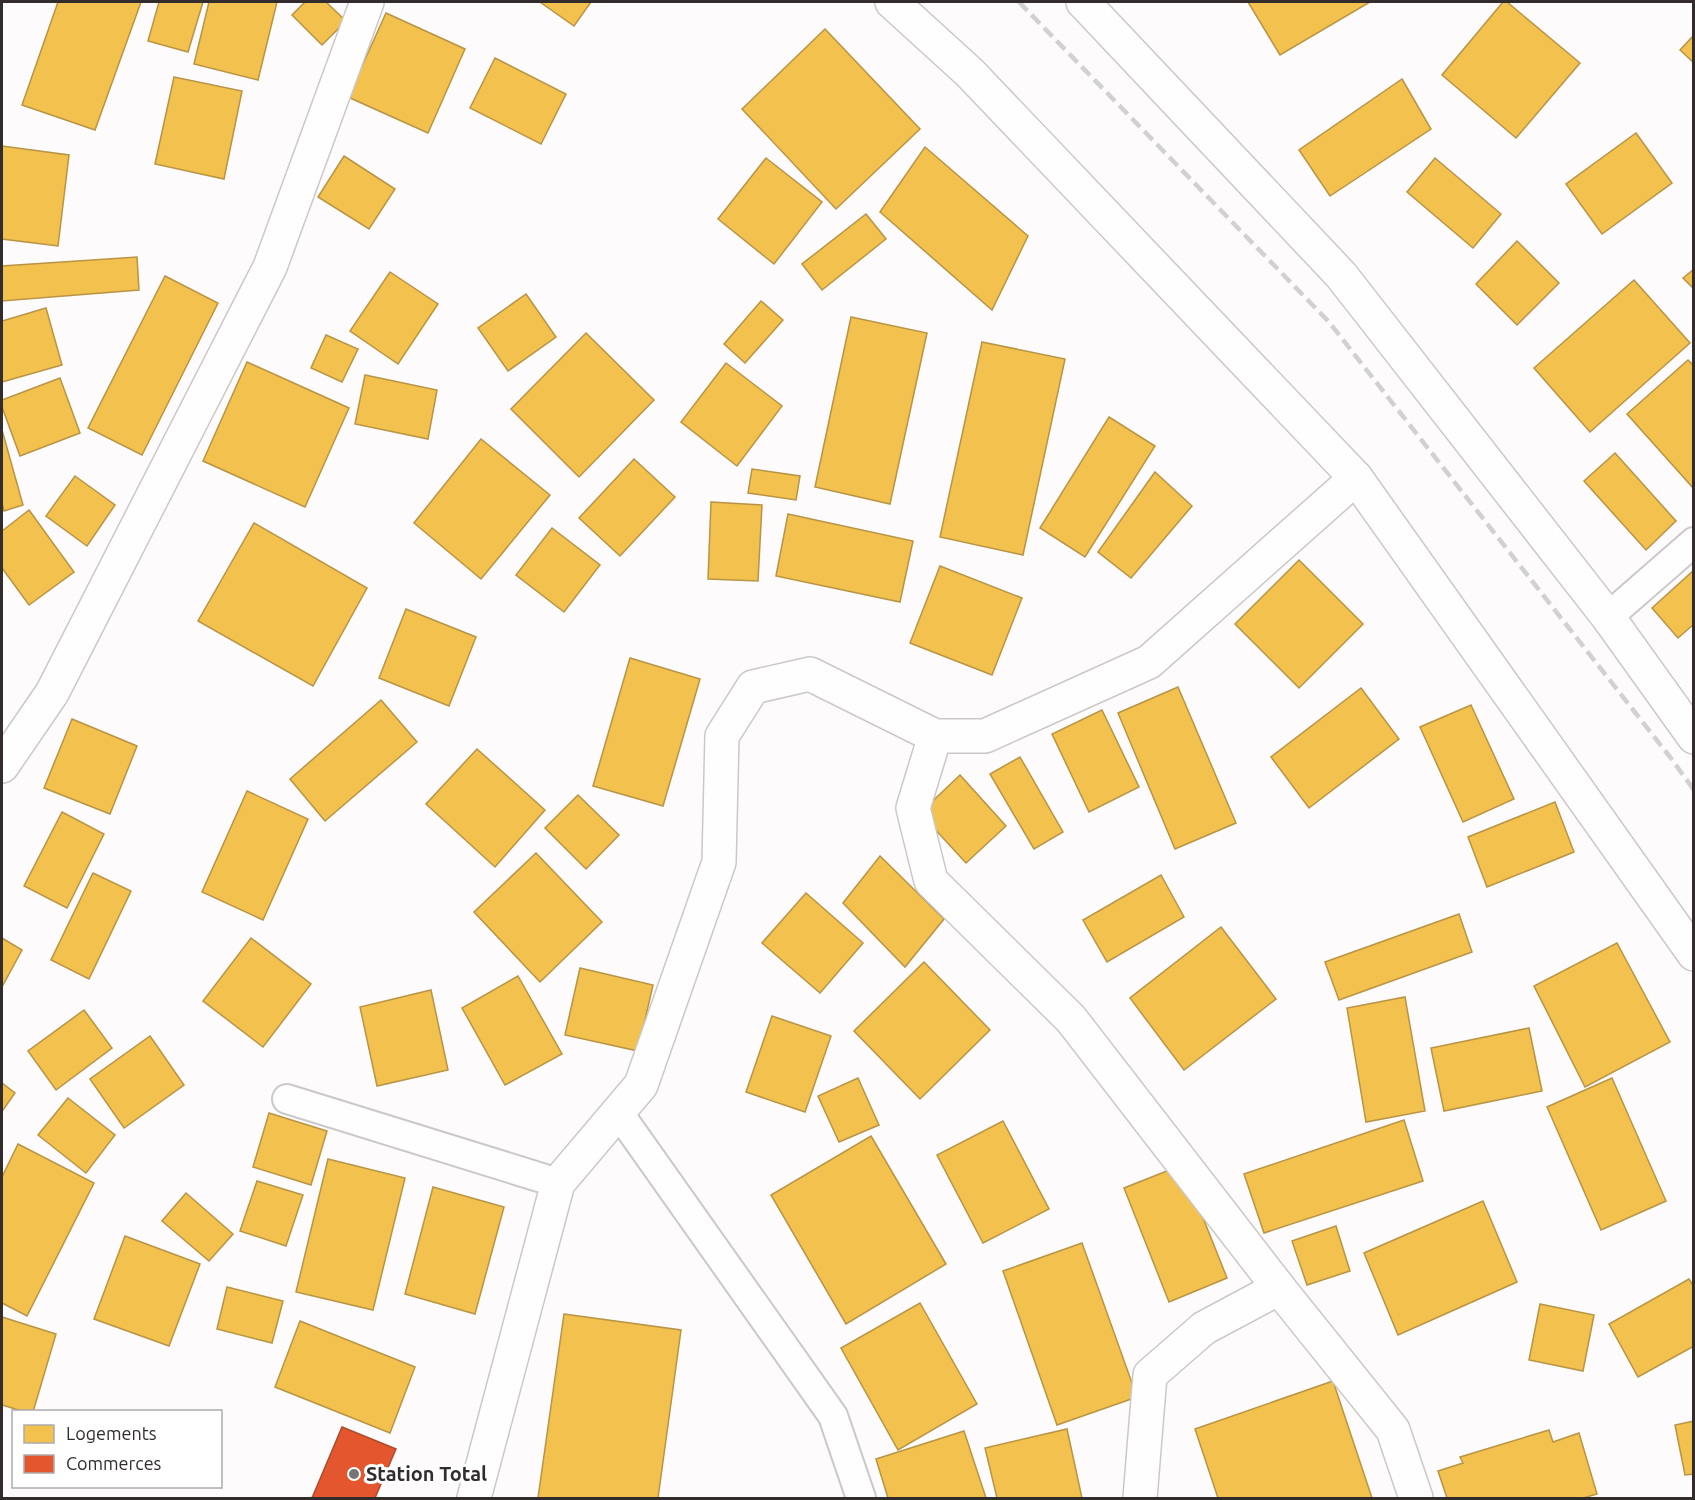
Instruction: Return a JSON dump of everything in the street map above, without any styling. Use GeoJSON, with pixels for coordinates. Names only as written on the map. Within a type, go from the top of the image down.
{"type":"FeatureCollection","features":[{"type":"Feature","properties":{"kind":"street"},"geometry":{"type":"LineString","coordinates":[[2,766],[52,693],[270,267],[367,2]]}},
{"type":"Feature","properties":{"kind":"street"},"geometry":{"type":"LineString","coordinates":[[892,2],[970,73],[1356,478],[1694,954]]}},
{"type":"Feature","properties":{"kind":"street"},"geometry":{"type":"LineString","coordinates":[[1083,2],[1341,275],[1608,617],[1694,737]]}},
{"type":"Feature","properties":{"kind":"street"},"geometry":{"type":"LineString","coordinates":[[474,1498],[558,1183],[641,1085],[719,862],[722,736],[753,687],[810,674],[935,736],[985,736],[1149,662],[1356,478]]}},
{"type":"Feature","properties":{"kind":"street"},"geometry":{"type":"LineString","coordinates":[[935,736],[913,808],[931,881],[1071,1019],[1279,1288],[1393,1430],[1416,1498]]}},
{"type":"Feature","properties":{"kind":"street"},"geometry":{"type":"LineString","coordinates":[[1140,1498],[1150,1375],[1204,1328],[1279,1288]]}},
{"type":"Feature","properties":{"kind":"lane"},"geometry":{"type":"LineString","coordinates":[[1608,617],[1694,542]]}},
{"type":"Feature","properties":{"kind":"lane"},"geometry":{"type":"LineString","coordinates":[[287,1099],[558,1183]]}},
{"type":"Feature","properties":{"kind":"lane"},"geometry":{"type":"LineString","coordinates":[[618,1112],[833,1416],[861,1498]]}},
{"type":"Feature","properties":{"kind":"building: Logements"},"geometry":{"type":"Polygon","coordinates":[[[58,2],[141,2],[95,130],[22,105],[58,2]]]}},
{"type":"Feature","properties":{"kind":"building: Logements"},"geometry":{"type":"Polygon","coordinates":[[[159,2],[203,2],[188,52],[148,41],[159,2]]]}},
{"type":"Feature","properties":{"kind":"building: Logements"},"geometry":{"type":"Polygon","coordinates":[[[209,2],[277,2],[258,80],[194,64],[209,2]]]}},
{"type":"Feature","properties":{"kind":"building: Logements"},"geometry":{"type":"Polygon","coordinates":[[[305,2],[326,2],[346,21],[322,45],[292,15],[305,2]]]}},
{"type":"Feature","properties":{"kind":"building: Logements"},"geometry":{"type":"Polygon","coordinates":[[[540,2],[591,2],[574,26],[540,2]]]}},
{"type":"Feature","properties":{"kind":"building: Logements"},"geometry":{"type":"Polygon","coordinates":[[[1248,2],[1370,2],[1280,55],[1248,2]]]}},
{"type":"Feature","properties":{"kind":"building: Logements"},"geometry":{"type":"Polygon","coordinates":[[[1503,2],[1507,2],[1580,63],[1516,138],[1442,75],[1503,2]]]}},
{"type":"Feature","properties":{"kind":"building: Logements"},"geometry":{"type":"Polygon","coordinates":[[[386,13],[465,49],[428,133],[348,97],[386,13]]]}},
{"type":"Feature","properties":{"kind":"building: Logements"},"geometry":{"type":"Polygon","coordinates":[[[825,29],[920,129],[836,209],[742,109],[825,29]]]}},
{"type":"Feature","properties":{"kind":"building: Logements"},"geometry":{"type":"Polygon","coordinates":[[[1694,35],[1694,63],[1680,50],[1694,35]]]}},
{"type":"Feature","properties":{"kind":"building: Logements"},"geometry":{"type":"Polygon","coordinates":[[[495,58],[566,94],[541,144],[470,108],[495,58]]]}},
{"type":"Feature","properties":{"kind":"building: Logements"},"geometry":{"type":"Polygon","coordinates":[[[174,77],[242,91],[224,179],[155,164],[174,77]]]}},
{"type":"Feature","properties":{"kind":"building: Logements"},"geometry":{"type":"Polygon","coordinates":[[[1402,79],[1431,129],[1330,196],[1299,150],[1402,79]]]}},
{"type":"Feature","properties":{"kind":"building: Logements"},"geometry":{"type":"Polygon","coordinates":[[[1636,133],[1672,183],[1602,234],[1566,184],[1636,133]]]}},
{"type":"Feature","properties":{"kind":"building: Logements"},"geometry":{"type":"Polygon","coordinates":[[[2,146],[69,155],[58,246],[2,239],[2,146]]]}},
{"type":"Feature","properties":{"kind":"building: Logements"},"geometry":{"type":"Polygon","coordinates":[[[925,147],[1028,236],[992,310],[880,212],[925,147]]]}},
{"type":"Feature","properties":{"kind":"building: Logements"},"geometry":{"type":"Polygon","coordinates":[[[344,156],[395,189],[369,229],[318,197],[344,156]]]}},
{"type":"Feature","properties":{"kind":"building: Logements"},"geometry":{"type":"Polygon","coordinates":[[[766,158],[822,202],[774,264],[718,219],[766,158]]]}},
{"type":"Feature","properties":{"kind":"building: Logements"},"geometry":{"type":"Polygon","coordinates":[[[1435,158],[1501,214],[1473,248],[1407,192],[1435,158]]]}},
{"type":"Feature","properties":{"kind":"building: Logements"},"geometry":{"type":"Polygon","coordinates":[[[866,214],[886,239],[822,290],[802,264],[866,214]]]}},
{"type":"Feature","properties":{"kind":"building: Logements"},"geometry":{"type":"Polygon","coordinates":[[[1517,241],[1559,283],[1517,325],[1476,284],[1517,241]]]}},
{"type":"Feature","properties":{"kind":"building: Logements"},"geometry":{"type":"Polygon","coordinates":[[[137,257],[139,290],[2,301],[2,266],[137,257]]]}},
{"type":"Feature","properties":{"kind":"building: Logements"},"geometry":{"type":"Polygon","coordinates":[[[1694,269],[1694,289],[1683,278],[1694,269]]]}},
{"type":"Feature","properties":{"kind":"building: Logements"},"geometry":{"type":"Polygon","coordinates":[[[390,272],[438,304],[398,364],[350,331],[390,272]]]}},
{"type":"Feature","properties":{"kind":"building: Logements"},"geometry":{"type":"Polygon","coordinates":[[[165,276],[218,303],[142,455],[88,428],[165,276]]]}},
{"type":"Feature","properties":{"kind":"building: Logements"},"geometry":{"type":"Polygon","coordinates":[[[1634,280],[1690,343],[1590,432],[1534,368],[1634,280]]]}},
{"type":"Feature","properties":{"kind":"building: Logements"},"geometry":{"type":"Polygon","coordinates":[[[526,294],[556,337],[508,371],[478,328],[526,294]]]}},
{"type":"Feature","properties":{"kind":"building: Logements"},"geometry":{"type":"Polygon","coordinates":[[[761,301],[783,320],[745,363],[724,344],[761,301]]]}},
{"type":"Feature","properties":{"kind":"building: Logements"},"geometry":{"type":"Polygon","coordinates":[[[46,308],[62,365],[2,382],[2,321],[46,308]]]}},
{"type":"Feature","properties":{"kind":"building: Logements"},"geometry":{"type":"Polygon","coordinates":[[[851,317],[927,333],[890,504],[815,487],[851,317]]]}},
{"type":"Feature","properties":{"kind":"building: Logements"},"geometry":{"type":"Polygon","coordinates":[[[586,333],[654,400],[579,477],[511,409],[586,333]]]}},
{"type":"Feature","properties":{"kind":"building: Logements"},"geometry":{"type":"Polygon","coordinates":[[[326,335],[358,349],[342,382],[311,368],[326,335]]]}},
{"type":"Feature","properties":{"kind":"building: Logements"},"geometry":{"type":"Polygon","coordinates":[[[982,342],[1065,359],[1023,555],[940,537],[982,342]]]}},
{"type":"Feature","properties":{"kind":"building: Logements"},"geometry":{"type":"Polygon","coordinates":[[[1688,360],[1694,366],[1694,489],[1627,414],[1688,360]]]}},
{"type":"Feature","properties":{"kind":"building: Logements"},"geometry":{"type":"Polygon","coordinates":[[[247,362],[349,408],[305,507],[203,461],[247,362]]]}},
{"type":"Feature","properties":{"kind":"building: Logements"},"geometry":{"type":"Polygon","coordinates":[[[726,363],[782,406],[737,466],[681,422],[726,363]]]}},
{"type":"Feature","properties":{"kind":"building: Logements"},"geometry":{"type":"Polygon","coordinates":[[[365,375],[437,390],[428,439],[355,424],[365,375]]]}},
{"type":"Feature","properties":{"kind":"building: Logements"},"geometry":{"type":"Polygon","coordinates":[[[60,378],[80,433],[20,456],[2,407],[2,400],[60,378]]]}},
{"type":"Feature","properties":{"kind":"building: Logements"},"geometry":{"type":"Polygon","coordinates":[[[1109,417],[1155,446],[1085,557],[1040,528],[1109,417]]]}},
{"type":"Feature","properties":{"kind":"building: Logements"},"geometry":{"type":"Polygon","coordinates":[[[2,430],[23,505],[4,511],[2,503],[2,430]]]}},
{"type":"Feature","properties":{"kind":"building: Logements"},"geometry":{"type":"Polygon","coordinates":[[[481,439],[550,495],[481,579],[414,523],[481,439]]]}},
{"type":"Feature","properties":{"kind":"building: Logements"},"geometry":{"type":"Polygon","coordinates":[[[1615,453],[1676,521],[1646,550],[1584,481],[1615,453]]]}},
{"type":"Feature","properties":{"kind":"building: Logements"},"geometry":{"type":"Polygon","coordinates":[[[634,459],[675,497],[620,556],[579,518],[634,459]]]}},
{"type":"Feature","properties":{"kind":"building: Logements"},"geometry":{"type":"Polygon","coordinates":[[[752,469],[800,476],[796,500],[748,493],[752,469]]]}},
{"type":"Feature","properties":{"kind":"building: Logements"},"geometry":{"type":"Polygon","coordinates":[[[1155,472],[1192,506],[1131,578],[1098,552],[1155,472]]]}},
{"type":"Feature","properties":{"kind":"building: Logements"},"geometry":{"type":"Polygon","coordinates":[[[75,476],[115,505],[87,546],[46,516],[75,476]]]}},
{"type":"Feature","properties":{"kind":"building: Logements"},"geometry":{"type":"Polygon","coordinates":[[[711,502],[762,505],[758,581],[708,579],[711,502]]]}},
{"type":"Feature","properties":{"kind":"building: Logements"},"geometry":{"type":"Polygon","coordinates":[[[29,510],[74,572],[29,605],[2,568],[2,531],[29,510]]]}},
{"type":"Feature","properties":{"kind":"building: Logements"},"geometry":{"type":"Polygon","coordinates":[[[788,514],[913,541],[900,602],[776,576],[788,514]]]}},
{"type":"Feature","properties":{"kind":"building: Logements"},"geometry":{"type":"Polygon","coordinates":[[[254,523],[367,588],[313,686],[198,621],[254,523]]]}},
{"type":"Feature","properties":{"kind":"building: Logements"},"geometry":{"type":"Polygon","coordinates":[[[552,528],[600,565],[564,612],[516,575],[552,528]]]}},
{"type":"Feature","properties":{"kind":"building: Logements"},"geometry":{"type":"Polygon","coordinates":[[[1299,560],[1363,624],[1299,688],[1235,624],[1299,560]]]}},
{"type":"Feature","properties":{"kind":"building: Logements"},"geometry":{"type":"Polygon","coordinates":[[[940,566],[1022,598],[992,675],[910,643],[940,566]]]}},
{"type":"Feature","properties":{"kind":"building: Logements"},"geometry":{"type":"Polygon","coordinates":[[[1694,570],[1694,624],[1678,638],[1652,608],[1694,570]]]}},
{"type":"Feature","properties":{"kind":"building: Logements"},"geometry":{"type":"Polygon","coordinates":[[[406,609],[476,637],[449,706],[379,678],[406,609]]]}},
{"type":"Feature","properties":{"kind":"building: Logements"},"geometry":{"type":"Polygon","coordinates":[[[630,658],[700,679],[663,806],[593,786],[630,658]]]}},
{"type":"Feature","properties":{"kind":"building: Logements"},"geometry":{"type":"Polygon","coordinates":[[[1178,687],[1236,823],[1175,849],[1118,713],[1178,687]]]}},
{"type":"Feature","properties":{"kind":"building: Logements"},"geometry":{"type":"Polygon","coordinates":[[[1361,688],[1399,739],[1309,808],[1271,757],[1361,688]]]}},
{"type":"Feature","properties":{"kind":"building: Logements"},"geometry":{"type":"Polygon","coordinates":[[[381,700],[417,742],[325,821],[290,779],[381,700]]]}},
{"type":"Feature","properties":{"kind":"building: Logements"},"geometry":{"type":"Polygon","coordinates":[[[1471,705],[1514,799],[1463,822],[1420,727],[1471,705]]]}},
{"type":"Feature","properties":{"kind":"building: Logements"},"geometry":{"type":"Polygon","coordinates":[[[1102,710],[1139,787],[1089,812],[1052,734],[1102,710]]]}},
{"type":"Feature","properties":{"kind":"building: Logements"},"geometry":{"type":"Polygon","coordinates":[[[72,719],[137,746],[110,814],[44,788],[72,719]]]}},
{"type":"Feature","properties":{"kind":"building: Logements"},"geometry":{"type":"Polygon","coordinates":[[[477,749],[545,810],[495,867],[426,804],[477,749]]]}},
{"type":"Feature","properties":{"kind":"building: Logements"},"geometry":{"type":"Polygon","coordinates":[[[1020,757],[1063,832],[1034,849],[990,774],[1020,757]]]}},
{"type":"Feature","properties":{"kind":"building: Logements"},"geometry":{"type":"Polygon","coordinates":[[[960,775],[1006,826],[966,863],[920,813],[960,775]]]}},
{"type":"Feature","properties":{"kind":"building: Logements"},"geometry":{"type":"Polygon","coordinates":[[[247,791],[308,819],[263,920],[202,892],[247,791]]]}},
{"type":"Feature","properties":{"kind":"building: Logements"},"geometry":{"type":"Polygon","coordinates":[[[578,795],[619,835],[586,869],[545,828],[578,795]]]}},
{"type":"Feature","properties":{"kind":"building: Logements"},"geometry":{"type":"Polygon","coordinates":[[[1555,802],[1574,852],[1487,887],[1468,837],[1555,802]]]}},
{"type":"Feature","properties":{"kind":"building: Logements"},"geometry":{"type":"Polygon","coordinates":[[[62,812],[104,834],[67,908],[24,886],[62,812]]]}},
{"type":"Feature","properties":{"kind":"building: Logements"},"geometry":{"type":"Polygon","coordinates":[[[536,853],[602,922],[540,982],[474,912],[536,853]]]}},
{"type":"Feature","properties":{"kind":"building: Logements"},"geometry":{"type":"Polygon","coordinates":[[[880,856],[944,919],[905,967],[843,903],[880,856]]]}},
{"type":"Feature","properties":{"kind":"building: Logements"},"geometry":{"type":"Polygon","coordinates":[[[93,873],[131,891],[89,979],[51,960],[93,873]]]}},
{"type":"Feature","properties":{"kind":"building: Logements"},"geometry":{"type":"Polygon","coordinates":[[[1161,875],[1184,917],[1107,962],[1083,920],[1161,875]]]}},
{"type":"Feature","properties":{"kind":"building: Logements"},"geometry":{"type":"Polygon","coordinates":[[[806,893],[863,943],[820,993],[762,943],[806,893]]]}},
{"type":"Feature","properties":{"kind":"building: Logements"},"geometry":{"type":"Polygon","coordinates":[[[1459,914],[1472,952],[1339,1000],[1325,962],[1459,914]]]}},
{"type":"Feature","properties":{"kind":"building: Logements"},"geometry":{"type":"Polygon","coordinates":[[[1221,927],[1276,999],[1184,1070],[1130,998],[1221,927]]]}},
{"type":"Feature","properties":{"kind":"building: Logements"},"geometry":{"type":"Polygon","coordinates":[[[2,938],[22,950],[2,987],[2,938]]]}},
{"type":"Feature","properties":{"kind":"building: Logements"},"geometry":{"type":"Polygon","coordinates":[[[251,938],[311,984],[263,1047],[203,1001],[251,938]]]}},
{"type":"Feature","properties":{"kind":"building: Logements"},"geometry":{"type":"Polygon","coordinates":[[[1617,943],[1670,1042],[1585,1087],[1534,986],[1617,943]]]}},
{"type":"Feature","properties":{"kind":"building: Logements"},"geometry":{"type":"Polygon","coordinates":[[[924,962],[990,1030],[920,1099],[854,1031],[924,962]]]}},
{"type":"Feature","properties":{"kind":"building: Logements"},"geometry":{"type":"Polygon","coordinates":[[[580,968],[653,985],[638,1051],[565,1035],[580,968]]]}},
{"type":"Feature","properties":{"kind":"building: Logements"},"geometry":{"type":"Polygon","coordinates":[[[518,976],[562,1054],[505,1085],[462,1008],[518,976]]]}},
{"type":"Feature","properties":{"kind":"building: Logements"},"geometry":{"type":"Polygon","coordinates":[[[431,990],[448,1070],[377,1086],[360,1007],[431,990]]]}},
{"type":"Feature","properties":{"kind":"building: Logements"},"geometry":{"type":"Polygon","coordinates":[[[1405,997],[1425,1111],[1366,1122],[1347,1008],[1405,997]]]}},
{"type":"Feature","properties":{"kind":"building: Logements"},"geometry":{"type":"Polygon","coordinates":[[[84,1010],[112,1048],[56,1090],[28,1051],[84,1010]]]}},
{"type":"Feature","properties":{"kind":"building: Logements"},"geometry":{"type":"Polygon","coordinates":[[[772,1016],[831,1036],[805,1112],[746,1092],[772,1016]]]}},
{"type":"Feature","properties":{"kind":"building: Logements"},"geometry":{"type":"Polygon","coordinates":[[[1529,1028],[1542,1091],[1444,1111],[1431,1048],[1529,1028]]]}},
{"type":"Feature","properties":{"kind":"building: Logements"},"geometry":{"type":"Polygon","coordinates":[[[150,1036],[184,1085],[124,1128],[90,1079],[150,1036]]]}},
{"type":"Feature","properties":{"kind":"building: Logements"},"geometry":{"type":"Polygon","coordinates":[[[858,1078],[879,1125],[839,1142],[818,1096],[858,1078]]]}},
{"type":"Feature","properties":{"kind":"building: Logements"},"geometry":{"type":"Polygon","coordinates":[[[1612,1078],[1666,1201],[1601,1230],[1547,1107],[1612,1078]]]}},
{"type":"Feature","properties":{"kind":"building: Logements"},"geometry":{"type":"Polygon","coordinates":[[[2,1083],[15,1093],[3,1110],[2,1109],[2,1083]]]}},
{"type":"Feature","properties":{"kind":"building: Logements"},"geometry":{"type":"Polygon","coordinates":[[[68,1098],[115,1135],[86,1173],[38,1135],[68,1098]]]}},
{"type":"Feature","properties":{"kind":"building: Logements"},"geometry":{"type":"Polygon","coordinates":[[[269,1113],[327,1131],[311,1185],[253,1167],[269,1113]]]}},
{"type":"Feature","properties":{"kind":"building: Logements"},"geometry":{"type":"Polygon","coordinates":[[[1404,1120],[1423,1181],[1264,1233],[1244,1174],[1404,1120]]]}},
{"type":"Feature","properties":{"kind":"building: Logements"},"geometry":{"type":"Polygon","coordinates":[[[1003,1121],[1049,1209],[983,1243],[937,1155],[1003,1121]]]}},
{"type":"Feature","properties":{"kind":"building: Logements"},"geometry":{"type":"Polygon","coordinates":[[[871,1136],[946,1264],[846,1324],[771,1195],[871,1136]]]}},
{"type":"Feature","properties":{"kind":"building: Logements"},"geometry":{"type":"Polygon","coordinates":[[[18,1144],[94,1183],[27,1316],[2,1303],[2,1177],[18,1144]]]}},
{"type":"Feature","properties":{"kind":"building: Logements"},"geometry":{"type":"Polygon","coordinates":[[[328,1159],[405,1178],[373,1310],[296,1292],[328,1159]]]}},
{"type":"Feature","properties":{"kind":"building: Logements"},"geometry":{"type":"Polygon","coordinates":[[[1182,1165],[1227,1278],[1169,1302],[1124,1188],[1182,1165]]]}},
{"type":"Feature","properties":{"kind":"building: Logements"},"geometry":{"type":"Polygon","coordinates":[[[257,1181],[303,1195],[286,1246],[240,1231],[257,1181]]]}},
{"type":"Feature","properties":{"kind":"building: Logements"},"geometry":{"type":"Polygon","coordinates":[[[433,1187],[504,1207],[475,1314],[405,1294],[433,1187]]]}},
{"type":"Feature","properties":{"kind":"building: Logements"},"geometry":{"type":"Polygon","coordinates":[[[186,1193],[233,1234],[209,1261],[162,1221],[186,1193]]]}},
{"type":"Feature","properties":{"kind":"building: Logements"},"geometry":{"type":"Polygon","coordinates":[[[1483,1201],[1517,1282],[1398,1335],[1364,1253],[1483,1201]]]}},
{"type":"Feature","properties":{"kind":"building: Logements"},"geometry":{"type":"Polygon","coordinates":[[[1336,1226],[1350,1271],[1307,1285],[1292,1241],[1336,1226]]]}},
{"type":"Feature","properties":{"kind":"building: Logements"},"geometry":{"type":"Polygon","coordinates":[[[125,1236],[200,1264],[169,1346],[94,1319],[125,1236]]]}},
{"type":"Feature","properties":{"kind":"building: Logements"},"geometry":{"type":"Polygon","coordinates":[[[1082,1243],[1137,1397],[1057,1425],[1003,1271],[1082,1243]]]}},
{"type":"Feature","properties":{"kind":"building: Logements"},"geometry":{"type":"Polygon","coordinates":[[[1689,1279],[1694,1287],[1694,1346],[1638,1377],[1609,1324],[1689,1279]]]}},
{"type":"Feature","properties":{"kind":"building: Logements"},"geometry":{"type":"Polygon","coordinates":[[[227,1287],[283,1301],[272,1343],[217,1329],[227,1287]]]}},
{"type":"Feature","properties":{"kind":"building: Logements"},"geometry":{"type":"Polygon","coordinates":[[[920,1303],[977,1404],[898,1450],[841,1348],[920,1303]]]}},
{"type":"Feature","properties":{"kind":"building: Logements"},"geometry":{"type":"Polygon","coordinates":[[[1540,1304],[1594,1315],[1583,1371],[1529,1360],[1540,1304]]]}},
{"type":"Feature","properties":{"kind":"building: Logements"},"geometry":{"type":"Polygon","coordinates":[[[564,1314],[681,1330],[658,1498],[538,1498],[564,1314]]]}},
{"type":"Feature","properties":{"kind":"building: Logements"},"geometry":{"type":"Polygon","coordinates":[[[2,1317],[56,1334],[34,1410],[18,1410],[2,1405],[2,1317]]]}},
{"type":"Feature","properties":{"kind":"building: Logements"},"geometry":{"type":"Polygon","coordinates":[[[300,1321],[415,1367],[390,1433],[275,1387],[300,1321]]]}},
{"type":"Feature","properties":{"kind":"building: Logements"},"geometry":{"type":"Polygon","coordinates":[[[1333,1381],[1372,1498],[1218,1498],[1195,1429],[1333,1381]]]}},
{"type":"Feature","properties":{"kind":"building: Logements"},"geometry":{"type":"Polygon","coordinates":[[[1694,1421],[1694,1474],[1685,1475],[1675,1425],[1694,1421]]]}},
{"type":"Feature","properties":{"kind":"building: Logements"},"geometry":{"type":"Polygon","coordinates":[[[1067,1429],[1082,1498],[997,1498],[985,1448],[1067,1429]]]}},
{"type":"Feature","properties":{"kind":"building: Logements"},"geometry":{"type":"Polygon","coordinates":[[[1549,1430],[1553,1442],[1579,1433],[1597,1494],[1583,1498],[1447,1498],[1438,1471],[1463,1463],[1460,1457],[1549,1430]]]}},
{"type":"Feature","properties":{"kind":"building: Logements"},"geometry":{"type":"Polygon","coordinates":[[[964,1431],[986,1498],[888,1498],[876,1459],[964,1431]]]}},
{"type":"Feature","properties":{"kind":"building: Commerces","name":"Station Total"},"geometry":{"type":"Polygon","coordinates":[[[342,1427],[396,1449],[375,1498],[312,1498],[342,1427]]]}},
{"type":"Feature","properties":{"kind":"railway"},"geometry":{"type":"LineString","coordinates":[[1019,2],[1329,322],[1694,790]]}},
{"type":"Feature","properties":{"kind":"place","name":"Station Total"},"geometry":{"type":"Point","coordinates":[354,1474]}}]}
